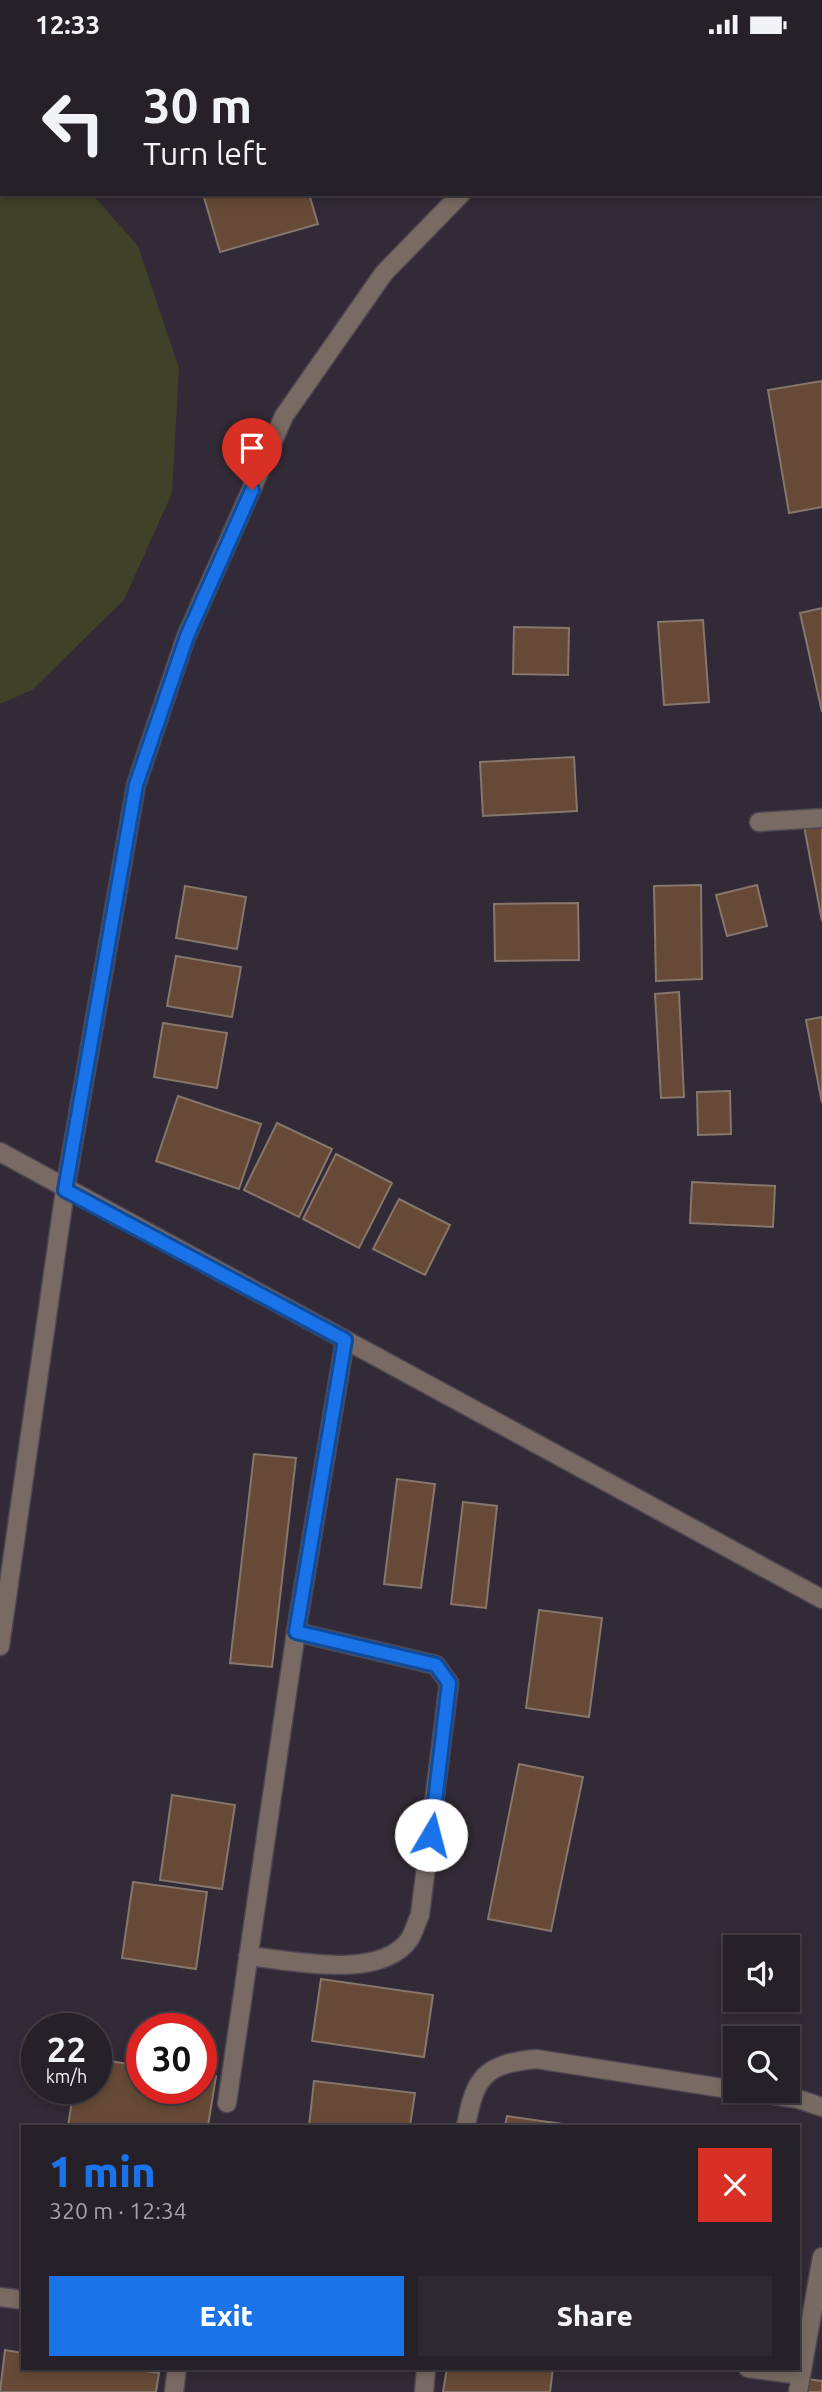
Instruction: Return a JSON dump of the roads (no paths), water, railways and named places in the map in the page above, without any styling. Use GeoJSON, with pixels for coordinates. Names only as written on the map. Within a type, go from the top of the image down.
{"type":"FeatureCollection","features":[{"type":"Feature","properties":{"kind":"street"},"geometry":{"type":"LineString","coordinates":[[0,1646],[65,1190],[136,785],[187,636],[284,416],[384,273],[459,196]]}},
{"type":"Feature","properties":{"kind":"street"},"geometry":{"type":"LineString","coordinates":[[759,822],[822,818]]}},
{"type":"Feature","properties":{"kind":"street"},"geometry":{"type":"LineString","coordinates":[[0,1152],[65,1190],[822,1599]]}},
{"type":"Feature","properties":{"kind":"street"},"geometry":{"type":"LineString","coordinates":[[227,2103],[296,1632],[345,1340]]}},
{"type":"Feature","properties":{"kind":"street"},"geometry":{"type":"LineString","coordinates":[[248,1956],[354,1966],[390,1954],[409,1941],[420,1915],[449,1683],[436,1665],[296,1632]]}},
{"type":"Feature","properties":{"kind":"street"},"geometry":{"type":"LineString","coordinates":[[466,2125],[473,2092],[489,2072],[507,2062],[536,2059],[723,2087]]}},
{"type":"Feature","properties":{"kind":"street"},"geometry":{"type":"LineString","coordinates":[[800,2100],[822,2107]]}},
{"type":"Feature","properties":{"kind":"street"},"geometry":{"type":"LineString","coordinates":[[755,2370],[799,2383],[822,2257]]}},
{"type":"Feature","properties":{"kind":"street"},"geometry":{"type":"LineString","coordinates":[[0,2297],[21,2300]]}},
{"type":"Feature","properties":{"kind":"street"},"geometry":{"type":"LineString","coordinates":[[174,2392],[177,2370]]}},
{"type":"Feature","properties":{"kind":"street"},"geometry":{"type":"LineString","coordinates":[[424,2392],[426,2370]]}}]}
